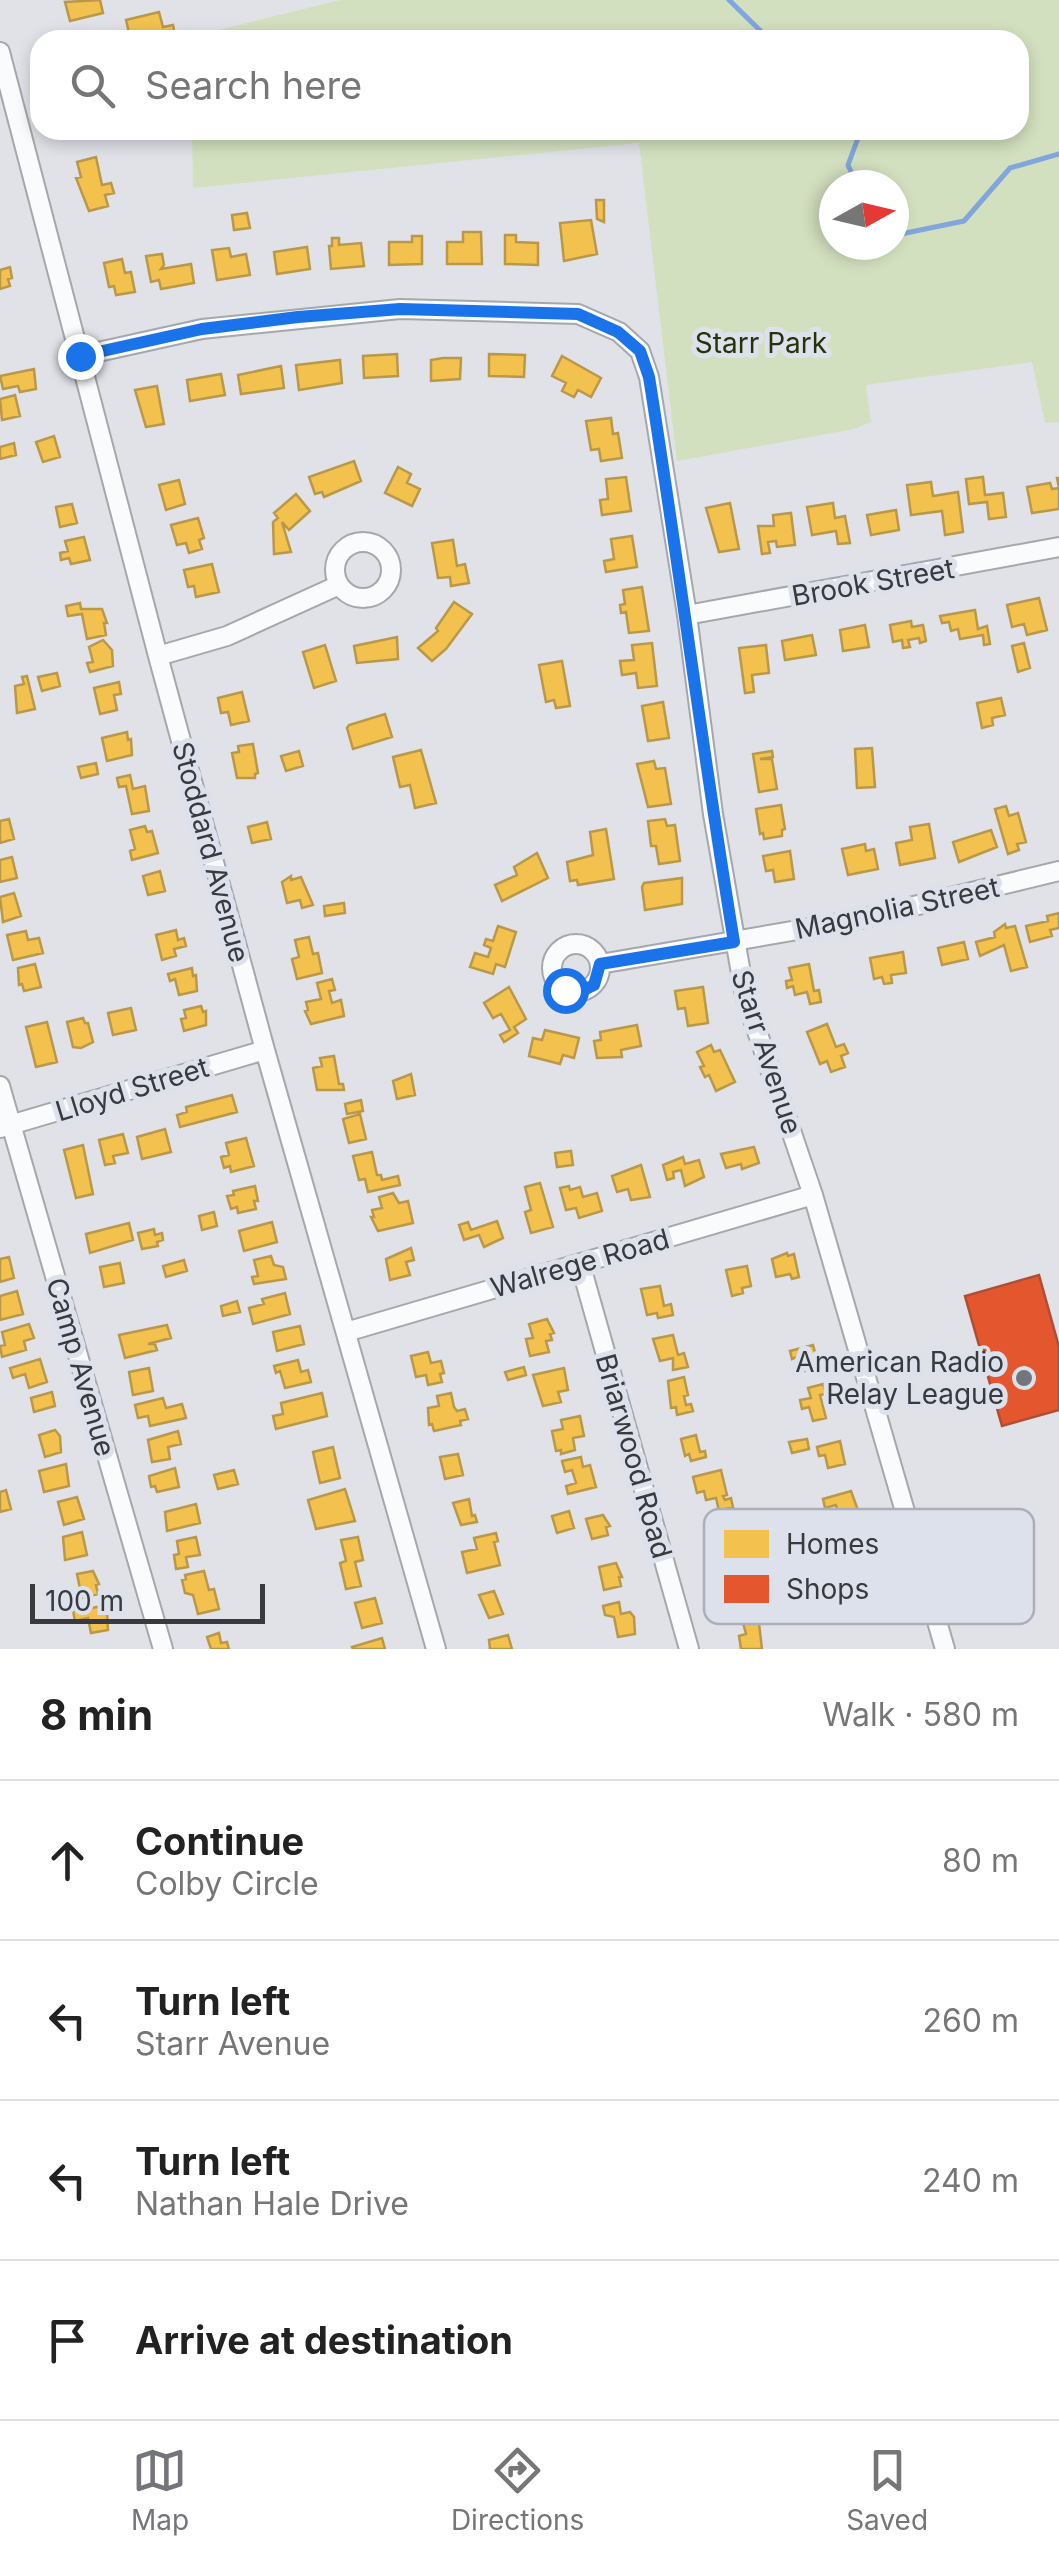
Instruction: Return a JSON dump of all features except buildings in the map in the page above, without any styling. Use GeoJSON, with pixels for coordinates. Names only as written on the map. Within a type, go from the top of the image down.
{"type":"FeatureCollection","features":[{"type":"Feature","properties":{"kind":"street","name":"Stoddard Avenue"},"geometry":{"type":"LineString","coordinates":[[0,52],[265,1050],[436,1649]]}},
{"type":"Feature","properties":{"kind":"street","name":"Starr Avenue"},"geometry":{"type":"LineString","coordinates":[[80,356],[202,329],[400,309],[578,314],[618,332],[640,351],[649,377],[687,615],[713,814],[745,996],[813,1195],[904,1509]]}},
{"type":"Feature","properties":{"kind":"street","name":"Brook Street"},"geometry":{"type":"LineString","coordinates":[[687,615],[1059,547]]}},
{"type":"Feature","properties":{"kind":"street"},"geometry":{"type":"LineString","coordinates":[[158,656],[227,636],[339,585]]}},
{"type":"Feature","properties":{"kind":"street","name":"Magnolia Street"},"geometry":{"type":"LineString","coordinates":[[600,964],[856,920],[1059,870]]}},
{"type":"Feature","properties":{"kind":"street","name":"Lloyd Street"},"geometry":{"type":"LineString","coordinates":[[6,1127],[265,1050]]}},
{"type":"Feature","properties":{"kind":"street","name":"Camp Avenue"},"geometry":{"type":"LineString","coordinates":[[0,1086],[6,1127],[162,1649]]}},
{"type":"Feature","properties":{"kind":"street","name":"Walrege Road"},"geometry":{"type":"LineString","coordinates":[[346,1332],[813,1195]]}},
{"type":"Feature","properties":{"kind":"street","name":"Briarwood Road"},"geometry":{"type":"LineString","coordinates":[[580,1263],[689,1649]]}},
{"type":"Feature","properties":{"kind":"street","name":"Starr Avenue"},"geometry":{"type":"LineString","coordinates":[[938,1624],[945,1649]]}},
{"type":"Feature","properties":{"kind":"green space","name":"Starr Park"},"geometry":{"type":"Polygon","coordinates":[[[340,0],[1059,0],[1059,422],[1045,423],[1032,362],[866,385],[871,422],[854,429],[677,461],[639,143],[193,188],[192,140],[1029,140],[1029,30],[219,30],[340,0]]]}},
{"type":"Feature","properties":{"kind":"waterway"},"geometry":{"type":"LineString","coordinates":[[729,0],[760,30]]}},
{"type":"Feature","properties":{"kind":"waterway"},"geometry":{"type":"LineString","coordinates":[[850,170],[848,165],[857,140]]}},
{"type":"Feature","properties":{"kind":"waterway"},"geometry":{"type":"LineString","coordinates":[[909,232],[964,221],[1010,168],[1059,154]]}},
{"type":"Feature","properties":{"kind":"place","name":"American Radio Relay League"},"geometry":{"type":"Point","coordinates":[1024,1378]}},
{"type":"Feature","properties":{"kind":"route"},"geometry":{"type":"LineString","coordinates":[[80,356],[202,329],[400,309],[578,314],[618,332],[640,351],[649,377],[687,615],[734,942],[600,964],[598,979],[588,990],[565,990]]}}]}
